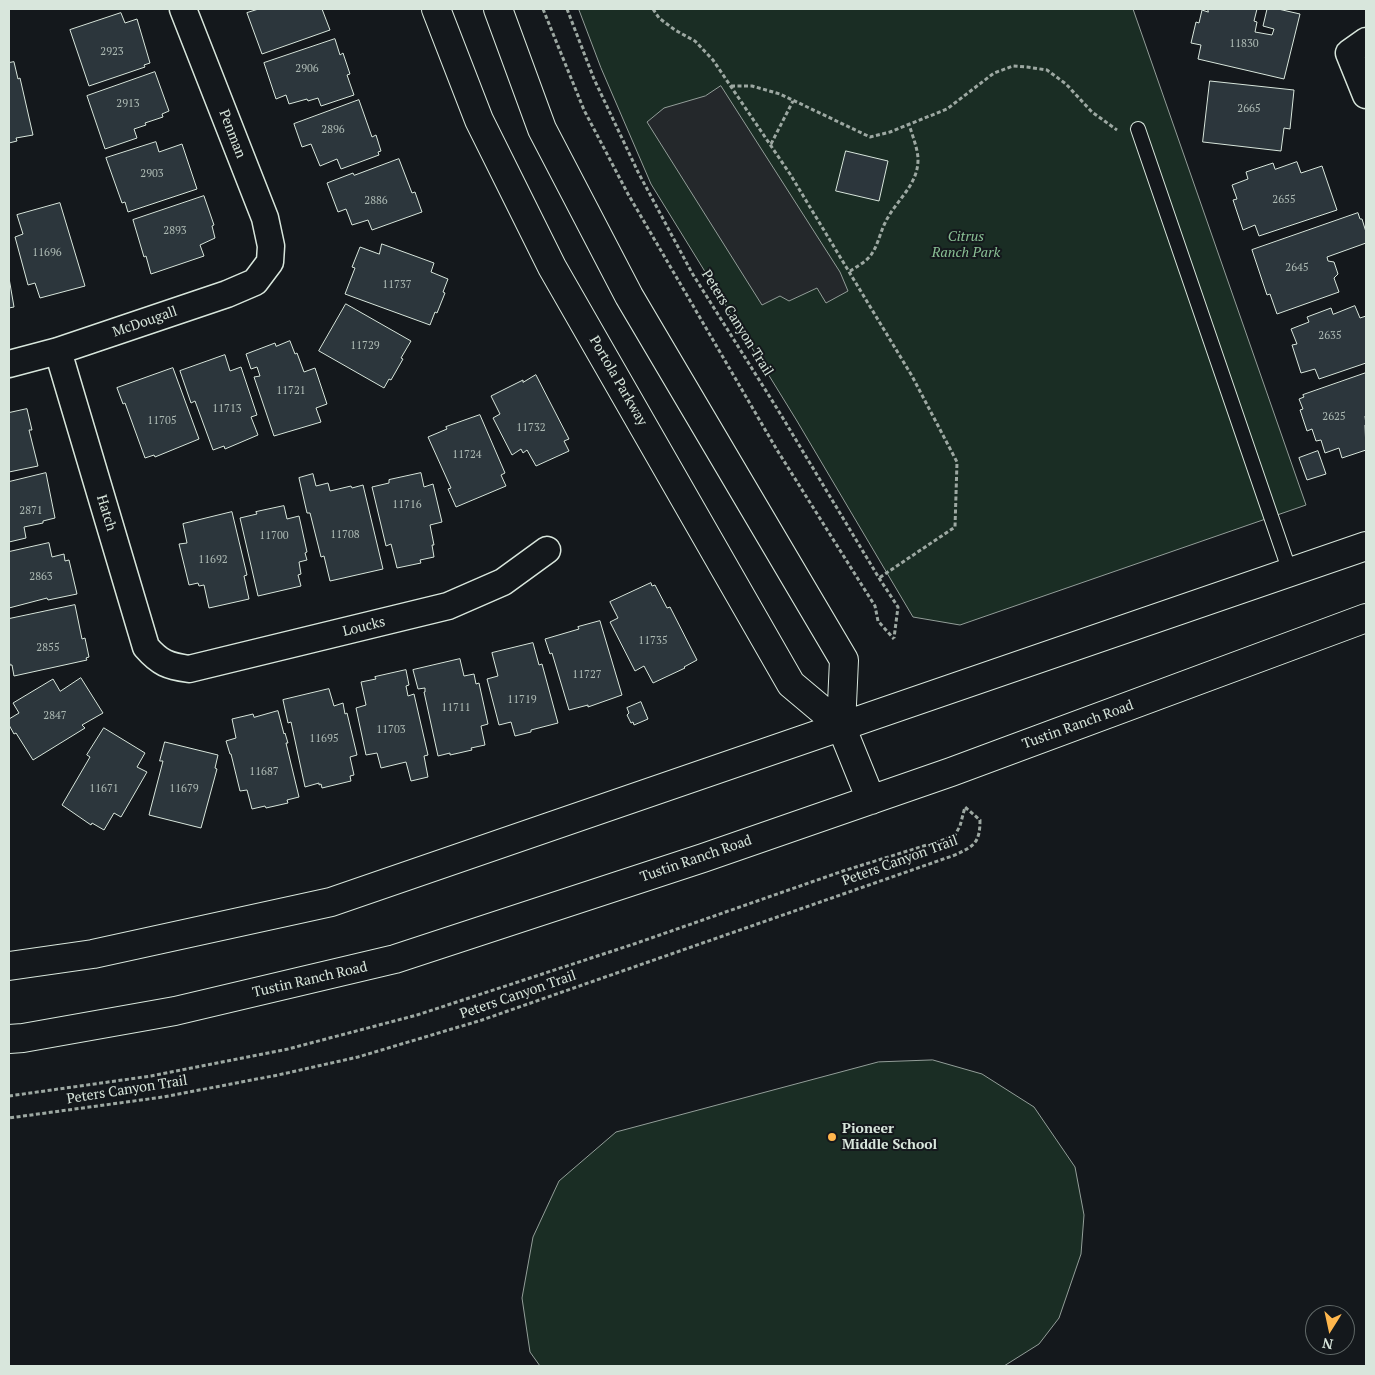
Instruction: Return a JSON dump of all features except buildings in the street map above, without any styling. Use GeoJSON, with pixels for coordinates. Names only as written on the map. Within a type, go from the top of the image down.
{"type":"FeatureCollection","features":[{"type":"Feature","properties":{"kind":"main road","name":"Portola Parkway"},"geometry":{"type":"LineString","coordinates":[[436,9],[479,120],[552,267],[791,684],[841,726]]}},
{"type":"Feature","properties":{"kind":"main road","name":"Portola Parkway"},"geometry":{"type":"LineString","coordinates":[[498,9],[542,129],[628,296],[844,660],[841,726],[871,800]]}},
{"type":"Feature","properties":{"kind":"main road"},"geometry":{"type":"LineString","coordinates":[[9,966],[93,954],[331,902],[1366,546]]}},
{"type":"Feature","properties":{"kind":"main road","name":"Tustin Ranch Road"},"geometry":{"type":"LineString","coordinates":[[9,1039],[175,1011],[395,959],[703,858],[951,772],[1366,618]]}},
{"type":"Feature","properties":{"kind":"street","name":"Penman"},"geometry":{"type":"LineString","coordinates":[[183,9],[265,218],[271,246],[270,262]]}},
{"type":"Feature","properties":{"kind":"street"},"geometry":{"type":"LineString","coordinates":[[1358,47],[1366,95]]}},
{"type":"Feature","properties":{"kind":"street","name":"McDougall"},"geometry":{"type":"LineString","coordinates":[[9,364],[58,351],[227,294],[255,282],[270,262]]}},
{"type":"Feature","properties":{"kind":"street","name":"Hatch"},"geometry":{"type":"LineString","coordinates":[[58,351],[146,647],[156,659],[169,666]]}},
{"type":"Feature","properties":{"kind":"street","name":"Loucks"},"geometry":{"type":"LineString","coordinates":[[169,666],[189,669],[448,606],[503,582],[547,550]]}},
{"type":"Feature","properties":{"kind":"lane"},"geometry":{"type":"LineString","coordinates":[[1138,129],[1290,572]]}},
{"type":"Feature","properties":{"kind":"path","name":"Peters Canyon Trail"},"geometry":{"type":"LineString","coordinates":[[543,9],[584,110],[628,194],[777,450],[874,606],[878,620],[894,639],[898,607],[878,578],[778,410],[692,273],[634,164],[594,79],[567,9]]}},
{"type":"Feature","properties":{"kind":"path"},"geometry":{"type":"LineString","coordinates":[[653,9],[659,18],[694,41],[713,60],[771,144],[850,271],[912,376],[957,462],[955,527],[878,578]]}},
{"type":"Feature","properties":{"kind":"path"},"geometry":{"type":"LineString","coordinates":[[731,86],[752,86],[780,94],[870,137],[890,132],[947,109],[994,73],[1013,66],[1047,70],[1066,84],[1092,112],[1117,130],[1138,129]]}},
{"type":"Feature","properties":{"kind":"path"},"geometry":{"type":"LineString","coordinates":[[771,144],[793,101]]}},
{"type":"Feature","properties":{"kind":"path"},"geometry":{"type":"LineString","coordinates":[[850,271],[870,256],[877,245],[885,222],[894,207],[906,193],[914,177],[918,159],[909,124]]}},
{"type":"Feature","properties":{"kind":"path","name":"Peters Canyon Trail"},"geometry":{"type":"LineString","coordinates":[[9,1096],[151,1076],[278,1051],[417,1015],[634,944],[843,871],[943,840],[955,835],[960,826],[965,807],[980,820],[980,836],[971,848],[963,852],[482,1020],[358,1057],[278,1075],[163,1097],[9,1118]]}},
{"type":"Feature","properties":{"kind":"green space","name":"Citrus Ranch Park"},"geometry":{"type":"Polygon","coordinates":[[[579,9],[1133,9],[1306,505],[960,625],[913,617],[797,421],[651,184],[601,68],[579,9]]]}},
{"type":"Feature","properties":{"kind":"green space"},"geometry":{"type":"Polygon","coordinates":[[[933,1060],[982,1074],[1034,1107],[1075,1167],[1084,1215],[1081,1254],[1059,1318],[1039,1344],[1004,1366],[540,1366],[530,1352],[522,1298],[533,1237],[559,1181],[616,1132],[878,1062],[933,1060]]]}},
{"type":"Feature","properties":{"kind":"shaded area"},"geometry":{"type":"Polygon","coordinates":[[[721,86],[840,272],[848,291],[826,303],[817,288],[789,301],[780,296],[762,305],[647,122],[664,108],[705,96],[721,86]]]}},
{"type":"Feature","properties":{"kind":"place","name":"Pioneer Middle School"},"geometry":{"type":"Point","coordinates":[832,1137]}}]}
